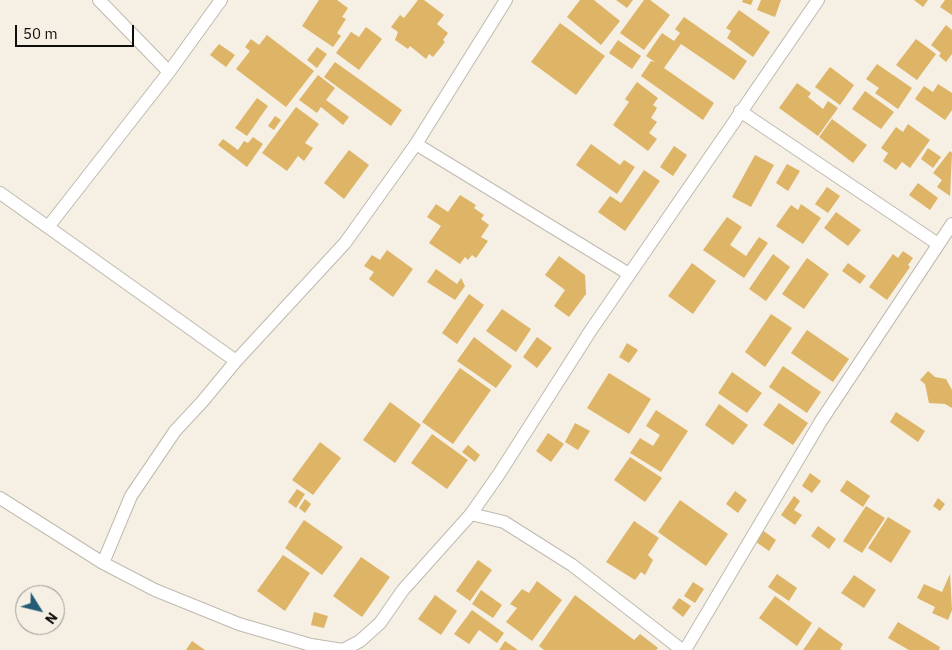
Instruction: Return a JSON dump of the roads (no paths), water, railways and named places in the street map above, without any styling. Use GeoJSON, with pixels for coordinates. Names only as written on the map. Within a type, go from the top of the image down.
{"type":"FeatureCollection","features":[{"type":"Feature","properties":{"kind":"street"},"geometry":{"type":"LineString","coordinates":[[99,0],[169,72]]}},
{"type":"Feature","properties":{"kind":"street"},"geometry":{"type":"LineString","coordinates":[[48,227],[169,72],[221,0]]}},
{"type":"Feature","properties":{"kind":"street"},"geometry":{"type":"LineString","coordinates":[[102,563],[131,496],[175,431],[236,361],[345,243],[416,144],[506,0]]}},
{"type":"Feature","properties":{"kind":"street"},"geometry":{"type":"LineString","coordinates":[[0,498],[102,563],[155,590],[239,624],[311,645],[343,650],[360,641],[380,623],[403,590],[471,514],[629,274],[817,0]]}},
{"type":"Feature","properties":{"kind":"street"},"geometry":{"type":"LineString","coordinates":[[740,111],[938,244]]}},
{"type":"Feature","properties":{"kind":"street"},"geometry":{"type":"LineString","coordinates":[[416,144],[629,274]]}},
{"type":"Feature","properties":{"kind":"street"},"geometry":{"type":"LineString","coordinates":[[0,193],[236,361]]}},
{"type":"Feature","properties":{"kind":"street"},"geometry":{"type":"LineString","coordinates":[[471,514],[504,522],[564,560],[683,650],[821,421],[952,224]]}}]}
